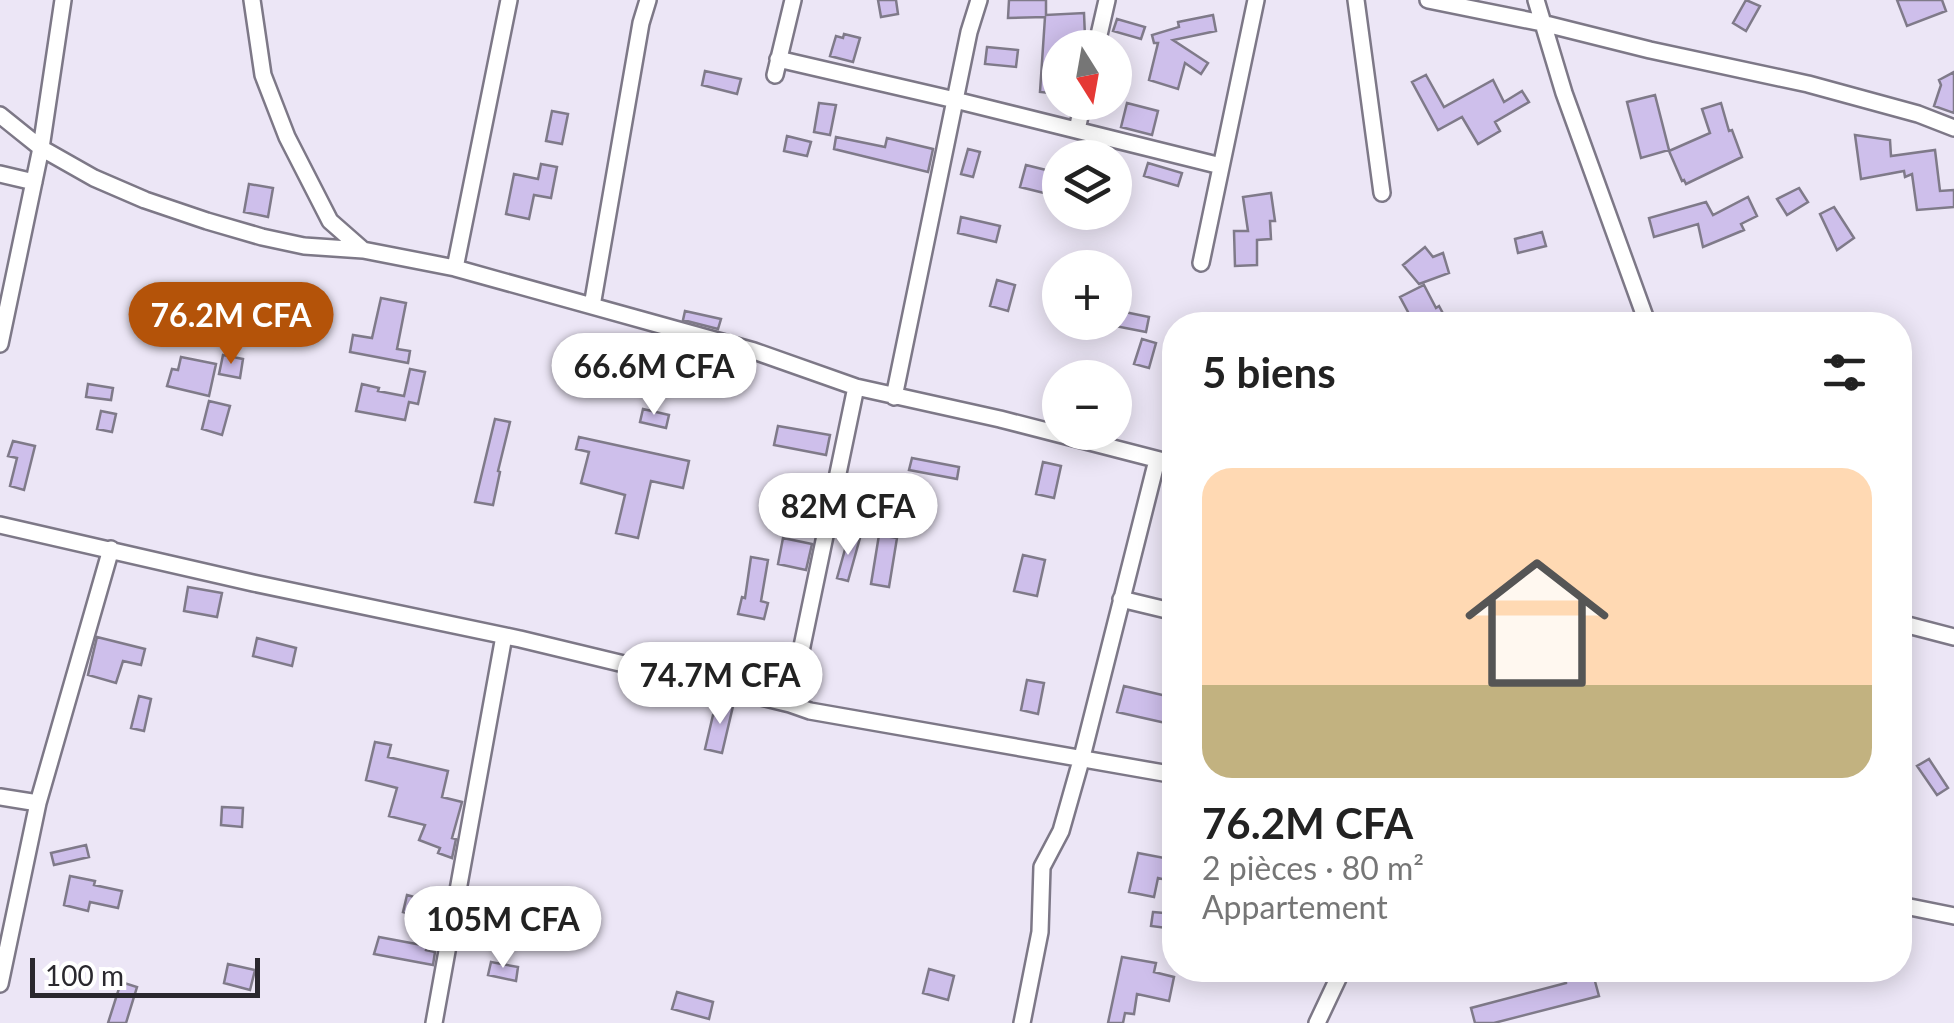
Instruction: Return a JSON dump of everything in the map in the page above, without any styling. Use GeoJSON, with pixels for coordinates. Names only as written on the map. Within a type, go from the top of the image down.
{"type":"FeatureCollection","features":[{"type":"Feature","properties":{"kind":"street"},"geometry":{"type":"LineString","coordinates":[[0,344],[41,148],[63,0]]}},
{"type":"Feature","properties":{"kind":"street"},"geometry":{"type":"LineString","coordinates":[[252,0],[264,75],[287,137],[330,221],[364,250]]}},
{"type":"Feature","properties":{"kind":"street"},"geometry":{"type":"LineString","coordinates":[[455,268],[509,0]]}},
{"type":"Feature","properties":{"kind":"street"},"geometry":{"type":"LineString","coordinates":[[592,306],[648,0]]}},
{"type":"Feature","properties":{"kind":"street"},"geometry":{"type":"LineString","coordinates":[[793,0],[776,67],[955,100],[1221,166]]}},
{"type":"Feature","properties":{"kind":"street"},"geometry":{"type":"LineString","coordinates":[[894,397],[969,32],[980,0]]}},
{"type":"Feature","properties":{"kind":"street"},"geometry":{"type":"LineString","coordinates":[[1100,30],[1107,0]]}},
{"type":"Feature","properties":{"kind":"street"},"geometry":{"type":"LineString","coordinates":[[1200,263],[1256,0]]}},
{"type":"Feature","properties":{"kind":"street"},"geometry":{"type":"LineString","coordinates":[[1356,0],[1382,192]]}},
{"type":"Feature","properties":{"kind":"street"},"geometry":{"type":"LineString","coordinates":[[1428,0],[1808,84],[1918,114],[1954,128]]}},
{"type":"Feature","properties":{"kind":"street"},"geometry":{"type":"LineString","coordinates":[[1536,0],[1564,93],[1643,312]]}},
{"type":"Feature","properties":{"kind":"street"},"geometry":{"type":"LineString","coordinates":[[0,115],[41,148],[94,178],[144,200],[262,237],[304,246],[364,250],[455,268],[754,351],[856,387],[1162,461]]}},
{"type":"Feature","properties":{"kind":"street"},"geometry":{"type":"LineString","coordinates":[[1077,130],[1080,120]]}},
{"type":"Feature","properties":{"kind":"street"},"geometry":{"type":"LineString","coordinates":[[0,174],[34,182]]}},
{"type":"Feature","properties":{"kind":"street"},"geometry":{"type":"LineString","coordinates":[[790,704],[856,387]]}},
{"type":"Feature","properties":{"kind":"street"},"geometry":{"type":"LineString","coordinates":[[1022,1023],[1040,932],[1042,867],[1061,831],[1082,757],[1157,460]]}},
{"type":"Feature","properties":{"kind":"street"},"geometry":{"type":"LineString","coordinates":[[0,525],[504,636],[810,711],[1162,772]]}},
{"type":"Feature","properties":{"kind":"street"},"geometry":{"type":"LineString","coordinates":[[0,984],[38,804],[110,549]]}},
{"type":"Feature","properties":{"kind":"street"},"geometry":{"type":"LineString","coordinates":[[1120,599],[1162,609]]}},
{"type":"Feature","properties":{"kind":"street"},"geometry":{"type":"LineString","coordinates":[[1912,626],[1954,636]]}},
{"type":"Feature","properties":{"kind":"street"},"geometry":{"type":"LineString","coordinates":[[434,1023],[504,636]]}},
{"type":"Feature","properties":{"kind":"street"},"geometry":{"type":"LineString","coordinates":[[0,797],[38,804]]}},
{"type":"Feature","properties":{"kind":"street"},"geometry":{"type":"LineString","coordinates":[[1912,907],[1954,916]]}},
{"type":"Feature","properties":{"kind":"street"},"geometry":{"type":"LineString","coordinates":[[1318,1023],[1337,982]]}},
{"type":"Feature","properties":{"kind":"building"},"geometry":{"type":"Polygon","coordinates":[[[878,0],[896,0],[898,14],[881,17],[878,0]]]}},
{"type":"Feature","properties":{"kind":"building"},"geometry":{"type":"Polygon","coordinates":[[[1009,0],[1046,0],[1046,15],[1084,13],[1085,30],[1044,30],[1045,17],[1008,18],[1009,0]]]}},
{"type":"Feature","properties":{"kind":"building"},"geometry":{"type":"Polygon","coordinates":[[[1746,0],[1760,6],[1746,31],[1733,23],[1746,0]]]}},
{"type":"Feature","properties":{"kind":"building"},"geometry":{"type":"Polygon","coordinates":[[[1897,0],[1942,0],[1946,11],[1907,26],[1897,0]]]}},
{"type":"Feature","properties":{"kind":"building"},"geometry":{"type":"Polygon","coordinates":[[[1213,15],[1216,31],[1173,40],[1208,63],[1201,74],[1185,63],[1178,89],[1149,80],[1158,43],[1154,43],[1152,35],[1179,27],[1178,22],[1213,15]]]}},
{"type":"Feature","properties":{"kind":"building"},"geometry":{"type":"Polygon","coordinates":[[[1117,19],[1145,27],[1141,39],[1132,36],[1132,30],[1113,30],[1117,19]]]}},
{"type":"Feature","properties":{"kind":"building"},"geometry":{"type":"Polygon","coordinates":[[[844,34],[860,38],[853,62],[830,56],[836,36],[843,38],[844,34]]]}},
{"type":"Feature","properties":{"kind":"building"},"geometry":{"type":"Polygon","coordinates":[[[987,47],[1018,50],[1016,67],[985,64],[987,47]]]}},
{"type":"Feature","properties":{"kind":"building"},"geometry":{"type":"Polygon","coordinates":[[[705,71],[741,79],[737,94],[702,85],[705,71]]]}},
{"type":"Feature","properties":{"kind":"building"},"geometry":{"type":"Polygon","coordinates":[[[1954,72],[1954,113],[1934,106],[1939,80],[1954,72]]]}},
{"type":"Feature","properties":{"kind":"building"},"geometry":{"type":"Polygon","coordinates":[[[1426,75],[1444,107],[1493,80],[1504,102],[1522,91],[1529,102],[1495,122],[1500,131],[1478,144],[1462,117],[1438,130],[1412,82],[1426,75]]]}},
{"type":"Feature","properties":{"kind":"building"},"geometry":{"type":"Polygon","coordinates":[[[1655,95],[1669,150],[1641,158],[1627,102],[1655,95]]]}},
{"type":"Feature","properties":{"kind":"building"},"geometry":{"type":"Polygon","coordinates":[[[819,103],[836,105],[830,135],[814,132],[819,103]]]}},
{"type":"Feature","properties":{"kind":"building"},"geometry":{"type":"Polygon","coordinates":[[[1721,103],[1742,157],[1686,184],[1669,151],[1710,133],[1702,109],[1721,103]]]}},
{"type":"Feature","properties":{"kind":"building"},"geometry":{"type":"Polygon","coordinates":[[[1132,104],[1158,111],[1152,135],[1121,127],[1123,120],[1132,120],[1132,104]]]}},
{"type":"Feature","properties":{"kind":"building"},"geometry":{"type":"Polygon","coordinates":[[[552,111],[568,114],[562,144],[546,141],[552,111]]]}},
{"type":"Feature","properties":{"kind":"building"},"geometry":{"type":"Polygon","coordinates":[[[1855,135],[1890,140],[1891,156],[1935,150],[1940,191],[1954,190],[1954,207],[1917,210],[1912,174],[1905,177],[1904,171],[1861,179],[1855,135]]]}},
{"type":"Feature","properties":{"kind":"building"},"geometry":{"type":"Polygon","coordinates":[[[787,136],[811,142],[807,156],[784,151],[787,136]]]}},
{"type":"Feature","properties":{"kind":"building"},"geometry":{"type":"Polygon","coordinates":[[[836,137],[885,147],[887,138],[933,149],[928,172],[834,149],[836,137]]]}},
{"type":"Feature","properties":{"kind":"building"},"geometry":{"type":"Polygon","coordinates":[[[968,149],[980,152],[973,177],[961,174],[968,149]]]}},
{"type":"Feature","properties":{"kind":"building"},"geometry":{"type":"Polygon","coordinates":[[[1148,163],[1182,173],[1178,186],[1144,176],[1148,163]]]}},
{"type":"Feature","properties":{"kind":"building"},"geometry":{"type":"Polygon","coordinates":[[[541,164],[557,167],[551,198],[534,195],[529,219],[506,214],[514,174],[538,179],[541,164]]]}},
{"type":"Feature","properties":{"kind":"building"},"geometry":{"type":"Polygon","coordinates":[[[1026,165],[1042,169],[1042,192],[1020,187],[1026,165]]]}},
{"type":"Feature","properties":{"kind":"building"},"geometry":{"type":"Polygon","coordinates":[[[249,184],[273,188],[268,217],[244,212],[249,184]]]}},
{"type":"Feature","properties":{"kind":"building"},"geometry":{"type":"Polygon","coordinates":[[[1799,188],[1808,202],[1787,215],[1777,199],[1799,188]]]}},
{"type":"Feature","properties":{"kind":"building"},"geometry":{"type":"Polygon","coordinates":[[[1271,193],[1275,221],[1270,221],[1271,239],[1257,240],[1257,265],[1235,266],[1234,231],[1248,231],[1243,197],[1271,193]]]}},
{"type":"Feature","properties":{"kind":"building"},"geometry":{"type":"Polygon","coordinates":[[[1748,197],[1757,216],[1741,224],[1744,230],[1703,247],[1698,224],[1654,237],[1649,218],[1706,202],[1713,215],[1748,197]]]}},
{"type":"Feature","properties":{"kind":"building"},"geometry":{"type":"Polygon","coordinates":[[[1834,207],[1854,238],[1837,250],[1820,214],[1834,207]]]}},
{"type":"Feature","properties":{"kind":"building"},"geometry":{"type":"Polygon","coordinates":[[[961,217],[1000,226],[996,242],[958,233],[961,217]]]}},
{"type":"Feature","properties":{"kind":"building"},"geometry":{"type":"Polygon","coordinates":[[[1542,232],[1546,246],[1518,253],[1515,239],[1542,232]]]}},
{"type":"Feature","properties":{"kind":"building"},"geometry":{"type":"Polygon","coordinates":[[[1425,247],[1433,257],[1443,253],[1449,273],[1419,284],[1403,265],[1425,247]]]}},
{"type":"Feature","properties":{"kind":"building"},"geometry":{"type":"Polygon","coordinates":[[[997,280],[1015,285],[1008,311],[990,306],[997,280]]]}},
{"type":"Feature","properties":{"kind":"building"},"geometry":{"type":"Polygon","coordinates":[[[1424,285],[1442,312],[1408,312],[1400,297],[1424,285]]]}},
{"type":"Feature","properties":{"kind":"building"},"geometry":{"type":"Polygon","coordinates":[[[381,298],[406,303],[397,349],[410,351],[408,363],[350,352],[353,335],[372,338],[381,298]]]}},
{"type":"Feature","properties":{"kind":"building"},"geometry":{"type":"Polygon","coordinates":[[[685,311],[721,319],[718,329],[683,320],[685,311]]]}},
{"type":"Feature","properties":{"kind":"building"},"geometry":{"type":"Polygon","coordinates":[[[1132,314],[1149,317],[1146,332],[1132,329],[1132,314]]]}},
{"type":"Feature","properties":{"kind":"building"},"geometry":{"type":"Polygon","coordinates":[[[1142,339],[1156,343],[1149,368],[1134,364],[1142,339]]]}},
{"type":"Feature","properties":{"kind":"building"},"geometry":{"type":"Polygon","coordinates":[[[223,355],[243,359],[240,378],[219,374],[223,355]]]}},
{"type":"Feature","properties":{"kind":"building"},"geometry":{"type":"Polygon","coordinates":[[[181,357],[216,364],[209,396],[167,386],[181,357]]]}},
{"type":"Feature","properties":{"kind":"building"},"geometry":{"type":"Polygon","coordinates":[[[410,369],[425,372],[418,404],[409,402],[405,420],[356,411],[362,384],[404,396],[410,369]]]}},
{"type":"Feature","properties":{"kind":"building"},"geometry":{"type":"Polygon","coordinates":[[[88,384],[113,388],[111,400],[86,397],[88,384]]]}},
{"type":"Feature","properties":{"kind":"building"},"geometry":{"type":"Polygon","coordinates":[[[209,401],[230,406],[222,435],[202,429],[209,401]]]}},
{"type":"Feature","properties":{"kind":"building"},"geometry":{"type":"Polygon","coordinates":[[[643,409],[669,415],[666,428],[640,422],[643,409]]]}},
{"type":"Feature","properties":{"kind":"building"},"geometry":{"type":"Polygon","coordinates":[[[101,411],[116,414],[112,432],[97,429],[101,411]]]}},
{"type":"Feature","properties":{"kind":"building"},"geometry":{"type":"Polygon","coordinates":[[[495,419],[510,422],[493,505],[475,502],[495,419]]]}},
{"type":"Feature","properties":{"kind":"building"},"geometry":{"type":"Polygon","coordinates":[[[778,426],[830,435],[826,455],[774,445],[778,426]]]}},
{"type":"Feature","properties":{"kind":"building"},"geometry":{"type":"Polygon","coordinates":[[[579,437],[689,461],[683,488],[651,481],[638,538],[616,533],[625,495],[581,483],[589,452],[576,449],[579,437]]]}},
{"type":"Feature","properties":{"kind":"building"},"geometry":{"type":"Polygon","coordinates":[[[13,441],[35,446],[24,490],[10,486],[17,458],[8,456],[13,441]]]}},
{"type":"Feature","properties":{"kind":"building"},"geometry":{"type":"Polygon","coordinates":[[[912,458],[959,467],[957,479],[909,470],[912,458]]]}},
{"type":"Feature","properties":{"kind":"building"},"geometry":{"type":"Polygon","coordinates":[[[1043,462],[1061,466],[1054,498],[1036,494],[1043,462]]]}},
{"type":"Feature","properties":{"kind":"building"},"geometry":{"type":"Polygon","coordinates":[[[849,535],[860,538],[848,581],[837,578],[849,535]]]}},
{"type":"Feature","properties":{"kind":"building"},"geometry":{"type":"Polygon","coordinates":[[[879,535],[897,538],[889,587],[871,584],[879,535]]]}},
{"type":"Feature","properties":{"kind":"building"},"geometry":{"type":"Polygon","coordinates":[[[783,538],[812,544],[806,570],[778,564],[783,538]]]}},
{"type":"Feature","properties":{"kind":"building"},"geometry":{"type":"Polygon","coordinates":[[[1023,555],[1045,560],[1037,596],[1014,591],[1023,555]]]}},
{"type":"Feature","properties":{"kind":"building"},"geometry":{"type":"Polygon","coordinates":[[[751,557],[768,560],[761,601],[768,603],[764,619],[738,614],[742,597],[745,598],[751,557]]]}},
{"type":"Feature","properties":{"kind":"building"},"geometry":{"type":"Polygon","coordinates":[[[188,587],[222,593],[217,617],[184,611],[188,587]]]}},
{"type":"Feature","properties":{"kind":"building"},"geometry":{"type":"Polygon","coordinates":[[[97,637],[145,649],[141,665],[123,661],[116,683],[88,675],[97,637]]]}},
{"type":"Feature","properties":{"kind":"building"},"geometry":{"type":"Polygon","coordinates":[[[257,638],[296,648],[292,666],[253,656],[257,638]]]}},
{"type":"Feature","properties":{"kind":"building"},"geometry":{"type":"Polygon","coordinates":[[[1027,680],[1044,683],[1038,714],[1021,710],[1027,680]]]}},
{"type":"Feature","properties":{"kind":"building"},"geometry":{"type":"Polygon","coordinates":[[[1124,686],[1162,695],[1162,722],[1117,712],[1124,686]]]}},
{"type":"Feature","properties":{"kind":"building"},"geometry":{"type":"Polygon","coordinates":[[[139,696],[151,699],[144,731],[131,728],[139,696]]]}},
{"type":"Feature","properties":{"kind":"building"},"geometry":{"type":"Polygon","coordinates":[[[720,699],[734,702],[722,753],[705,749],[720,699]]]}},
{"type":"Feature","properties":{"kind":"building"},"geometry":{"type":"Polygon","coordinates":[[[375,742],[391,745],[388,757],[448,771],[442,797],[462,802],[452,838],[456,839],[452,858],[438,853],[440,848],[419,840],[425,825],[389,816],[397,788],[366,780],[375,742]]]}},
{"type":"Feature","properties":{"kind":"building"},"geometry":{"type":"Polygon","coordinates":[[[1929,759],[1948,788],[1937,795],[1917,766],[1929,759]]]}},
{"type":"Feature","properties":{"kind":"building"},"geometry":{"type":"Polygon","coordinates":[[[222,807],[243,808],[242,827],[221,825],[222,807]]]}},
{"type":"Feature","properties":{"kind":"building"},"geometry":{"type":"Polygon","coordinates":[[[86,845],[89,857],[54,865],[51,853],[86,845]]]}},
{"type":"Feature","properties":{"kind":"building"},"geometry":{"type":"Polygon","coordinates":[[[1138,853],[1162,858],[1162,879],[1158,878],[1154,897],[1129,892],[1138,853]]]}},
{"type":"Feature","properties":{"kind":"building"},"geometry":{"type":"Polygon","coordinates":[[[70,876],[122,891],[118,908],[90,902],[88,911],[64,905],[70,876]]]}},
{"type":"Feature","properties":{"kind":"building"},"geometry":{"type":"Polygon","coordinates":[[[407,895],[444,905],[441,922],[403,912],[407,895]]]}},
{"type":"Feature","properties":{"kind":"building"},"geometry":{"type":"Polygon","coordinates":[[[1153,912],[1162,913],[1162,927],[1151,926],[1153,912]]]}},
{"type":"Feature","properties":{"kind":"building"},"geometry":{"type":"Polygon","coordinates":[[[379,937],[427,946],[426,950],[435,952],[433,965],[374,954],[379,937]]]}},
{"type":"Feature","properties":{"kind":"building"},"geometry":{"type":"Polygon","coordinates":[[[1122,957],[1156,963],[1154,972],[1162,974],[1162,982],[1173,982],[1169,1001],[1137,994],[1134,1014],[1125,1013],[1123,1023],[1108,1023],[1122,957]]]}},
{"type":"Feature","properties":{"kind":"building"},"geometry":{"type":"Polygon","coordinates":[[[491,962],[518,967],[516,981],[488,975],[491,962]]]}},
{"type":"Feature","properties":{"kind":"building"},"geometry":{"type":"Polygon","coordinates":[[[228,964],[255,970],[250,990],[224,983],[228,964]]]}},
{"type":"Feature","properties":{"kind":"building"},"geometry":{"type":"Polygon","coordinates":[[[929,969],[954,976],[948,1000],[923,993],[929,969]]]}},
{"type":"Feature","properties":{"kind":"building"},"geometry":{"type":"Polygon","coordinates":[[[121,982],[137,987],[126,1023],[108,1023],[121,982]]]}},
{"type":"Feature","properties":{"kind":"building"},"geometry":{"type":"Polygon","coordinates":[[[1595,982],[1599,996],[1494,1023],[1475,1023],[1471,1008],[1566,983],[1595,982]]]}},
{"type":"Feature","properties":{"kind":"building"},"geometry":{"type":"Polygon","coordinates":[[[677,992],[713,1002],[709,1019],[672,1009],[677,992]]]}}]}
